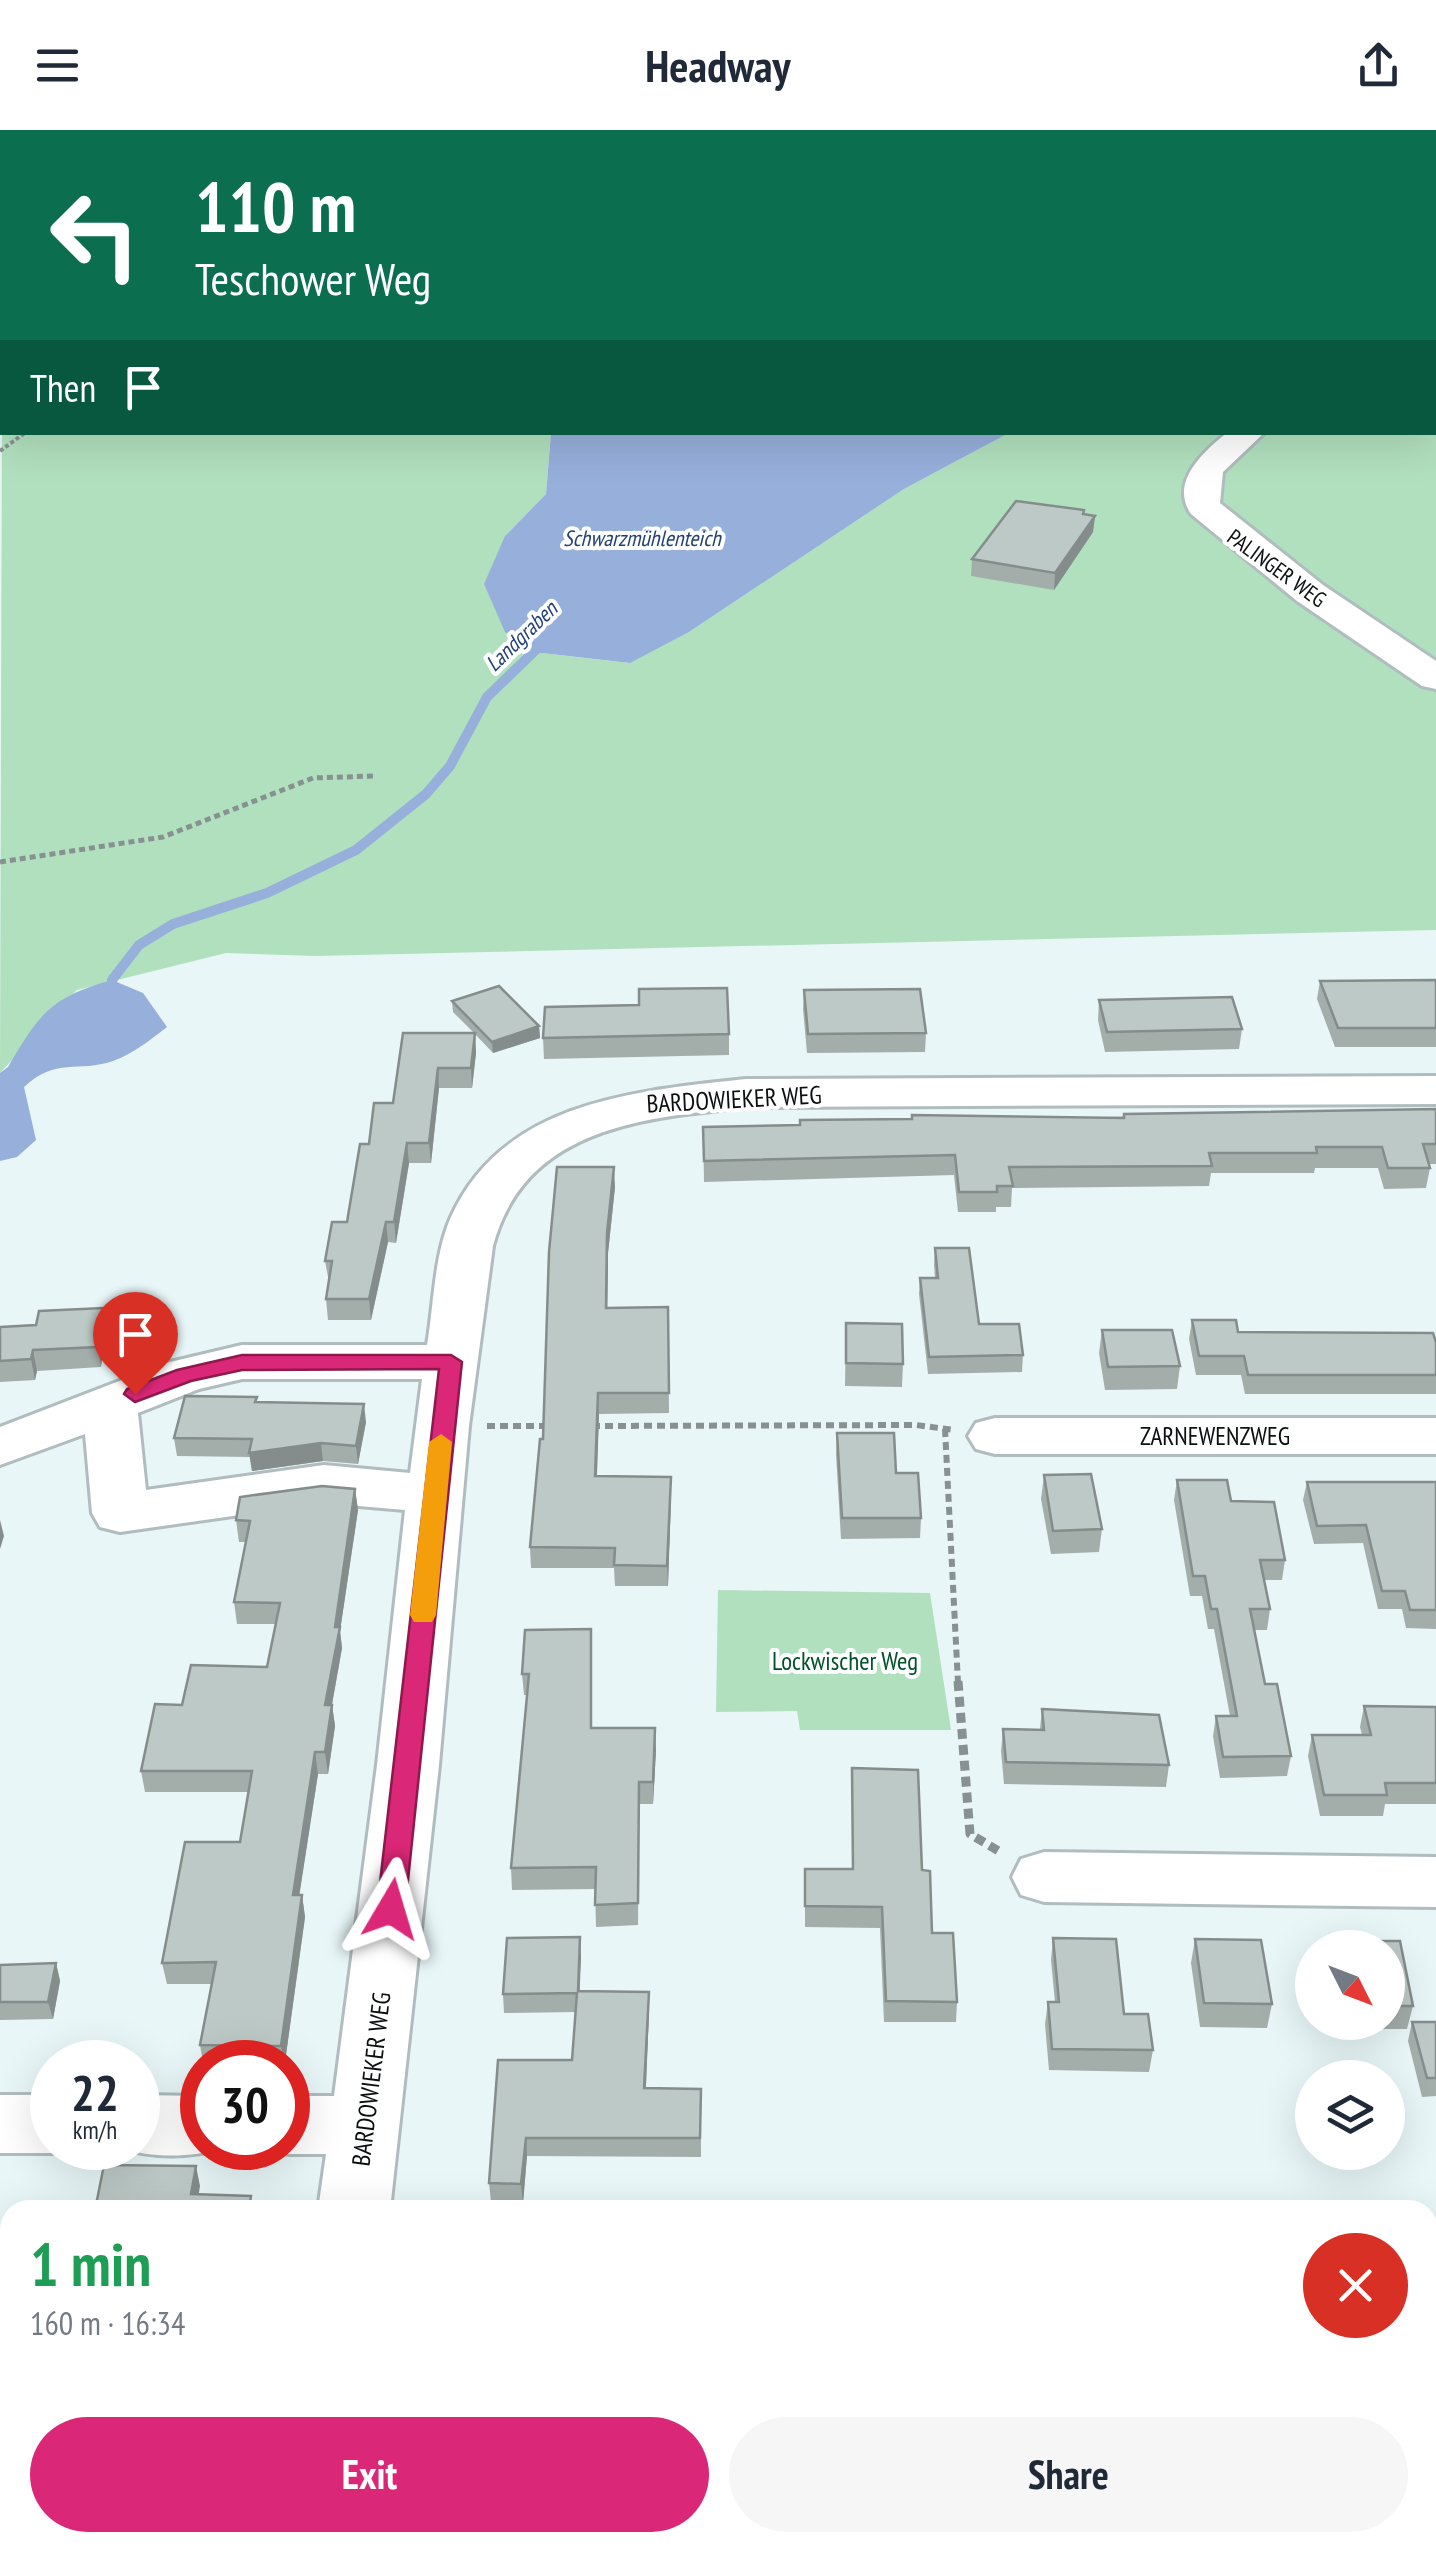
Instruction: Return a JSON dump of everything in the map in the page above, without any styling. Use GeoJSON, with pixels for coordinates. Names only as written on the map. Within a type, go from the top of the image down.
{"type":"FeatureCollection","features":[{"type":"Feature","properties":{"kind":"street","name":"PALINGER WEG"},"geometry":{"type":"LineString","coordinates":[[1245,435],[1204,469],[1199,491],[1202,508],[1310,593],[1436,678]]}},
{"type":"Feature","properties":{"kind":"street","name":"BARDOWIEKER WEG"},"geometry":{"type":"LineString","coordinates":[[355,2200],[451,1362],[476,1217],[504,1172],[555,1134],[634,1104],[746,1093],[1436,1090]]}},
{"type":"Feature","properties":{"kind":"street"},"geometry":{"type":"LineString","coordinates":[[0,1447],[185,1375],[242,1362],[451,1362]]}},
{"type":"Feature","properties":{"kind":"street"},"geometry":{"type":"LineString","coordinates":[[110,1404],[120,1513],[324,1484],[436,1494]]}},
{"type":"Feature","properties":{"kind":"street","name":"ZARNEWENZWEG"},"geometry":{"type":"LineString","coordinates":[[970,1432],[1436,1436]]}},
{"type":"Feature","properties":{"kind":"street"},"geometry":{"type":"LineString","coordinates":[[1044,1877],[1436,1882]]}},
{"type":"Feature","properties":{"kind":"street"},"geometry":{"type":"LineString","coordinates":[[0,2124],[30,2124]]}},
{"type":"Feature","properties":{"kind":"street"},"geometry":{"type":"LineString","coordinates":[[310,2125],[365,2126]]}},
{"type":"Feature","properties":{"kind":"path"},"geometry":{"type":"LineString","coordinates":[[0,451],[22,435]]}},
{"type":"Feature","properties":{"kind":"path"},"geometry":{"type":"LineString","coordinates":[[0,862],[163,837],[313,778],[374,776]]}},
{"type":"Feature","properties":{"kind":"path"},"geometry":{"type":"LineString","coordinates":[[586,1426],[916,1425],[970,1432],[953,1619],[970,1834],[1044,1877]]}},
{"type":"Feature","properties":{"kind":"path"},"geometry":{"type":"LineString","coordinates":[[442,1426],[566,1426]]}},
{"type":"Feature","properties":{"kind":"green space"},"geometry":{"type":"Polygon","coordinates":[[[2,435],[551,435],[546,494],[505,536],[533,652],[629,663],[689,632],[904,489],[1005,435],[1436,435],[1436,930],[315,956],[226,953],[77,990],[0,1073],[2,435]]]}},
{"type":"Feature","properties":{"kind":"green space","name":"Lockwischer Weg"},"geometry":{"type":"Polygon","coordinates":[[[718,1590],[930,1593],[951,1730],[800,1730],[797,1711],[716,1712],[718,1590]]]}},
{"type":"Feature","properties":{"kind":"water","name":"Schwarzmühlenteich"},"geometry":{"type":"Polygon","coordinates":[[[551,435],[1005,435],[904,489],[689,632],[630,663],[533,652],[505,632],[484,584],[505,536],[546,494],[551,435]]]}},
{"type":"Feature","properties":{"kind":"water"},"geometry":{"type":"Polygon","coordinates":[[[112,980],[143,993],[167,1027],[120,1058],[46,1072],[24,1087],[36,1140],[17,1157],[0,1161],[0,1073],[49,1010],[74,993],[112,980]]]}},
{"type":"Feature","properties":{"kind":"building"},"geometry":{"type":"Polygon","coordinates":[[[1016,501],[1084,510],[1083,514],[1095,516],[1055,573],[972,559],[1016,501]]]}},
{"type":"Feature","properties":{"kind":"building"},"geometry":{"type":"Polygon","coordinates":[[[1436,980],[1436,1028],[1338,1028],[1320,981],[1436,980]]]}},
{"type":"Feature","properties":{"kind":"building"},"geometry":{"type":"Polygon","coordinates":[[[499,986],[539,1026],[492,1042],[452,1001],[499,986]]]}},
{"type":"Feature","properties":{"kind":"building"},"geometry":{"type":"Polygon","coordinates":[[[727,988],[729,1034],[543,1038],[545,1007],[639,1005],[639,989],[727,988]]]}},
{"type":"Feature","properties":{"kind":"building"},"geometry":{"type":"Polygon","coordinates":[[[920,989],[926,1033],[808,1034],[804,990],[920,989]]]}},
{"type":"Feature","properties":{"kind":"building"},"geometry":{"type":"Polygon","coordinates":[[[1232,997],[1242,1029],[1107,1032],[1099,1000],[1232,997]]]}},
{"type":"Feature","properties":{"kind":"building"},"geometry":{"type":"Polygon","coordinates":[[[403,1033],[475,1033],[471,1068],[438,1068],[429,1143],[407,1143],[394,1222],[386,1222],[369,1299],[326,1299],[332,1261],[325,1261],[332,1222],[347,1222],[360,1144],[369,1144],[374,1103],[393,1103],[403,1033]]]}},
{"type":"Feature","properties":{"kind":"building"},"geometry":{"type":"Polygon","coordinates":[[[1436,1109],[1436,1144],[1423,1144],[1430,1168],[1388,1168],[1382,1147],[1316,1147],[1317,1153],[1209,1153],[1212,1166],[1009,1167],[1013,1186],[997,1186],[997,1192],[959,1192],[955,1155],[704,1161],[703,1127],[800,1125],[800,1120],[912,1119],[912,1115],[1124,1118],[1124,1114],[1436,1109]]]}},
{"type":"Feature","properties":{"kind":"building"},"geometry":{"type":"Polygon","coordinates":[[[557,1167],[614,1167],[607,1233],[606,1308],[668,1307],[669,1393],[598,1393],[595,1476],[671,1477],[667,1566],[614,1565],[615,1548],[530,1547],[543,1439],[549,1252],[557,1167]]]}},
{"type":"Feature","properties":{"kind":"building"},"geometry":{"type":"Polygon","coordinates":[[[935,1248],[969,1248],[979,1324],[1019,1324],[1023,1355],[929,1357],[920,1278],[938,1278],[935,1248]]]}},
{"type":"Feature","properties":{"kind":"building"},"geometry":{"type":"Polygon","coordinates":[[[103,1308],[98,1347],[33,1350],[31,1359],[0,1361],[0,1327],[36,1325],[39,1311],[103,1308]]]}},
{"type":"Feature","properties":{"kind":"building"},"geometry":{"type":"Polygon","coordinates":[[[1192,1320],[1236,1320],[1238,1332],[1433,1333],[1436,1375],[1248,1375],[1244,1356],[1199,1356],[1192,1320]]]}},
{"type":"Feature","properties":{"kind":"building"},"geometry":{"type":"Polygon","coordinates":[[[846,1323],[902,1324],[903,1364],[846,1363],[846,1323]]]}},
{"type":"Feature","properties":{"kind":"building"},"geometry":{"type":"Polygon","coordinates":[[[1102,1330],[1172,1330],[1180,1366],[1108,1367],[1102,1330]]]}},
{"type":"Feature","properties":{"kind":"building"},"geometry":{"type":"Polygon","coordinates":[[[185,1396],[364,1404],[356,1446],[321,1443],[249,1453],[252,1439],[174,1438],[185,1396]]]}},
{"type":"Feature","properties":{"kind":"building"},"geometry":{"type":"Polygon","coordinates":[[[837,1433],[894,1433],[896,1473],[918,1473],[921,1518],[842,1518],[837,1433]]]}},
{"type":"Feature","properties":{"kind":"building"},"geometry":{"type":"Polygon","coordinates":[[[1091,1474],[1102,1529],[1053,1531],[1044,1475],[1091,1474]]]}},
{"type":"Feature","properties":{"kind":"building"},"geometry":{"type":"Polygon","coordinates":[[[1177,1480],[1227,1480],[1231,1501],[1274,1502],[1285,1560],[1260,1560],[1270,1609],[1250,1609],[1265,1684],[1277,1684],[1291,1756],[1223,1757],[1216,1716],[1237,1716],[1217,1609],[1211,1609],[1205,1576],[1193,1576],[1177,1480]]]}},
{"type":"Feature","properties":{"kind":"building"},"geometry":{"type":"Polygon","coordinates":[[[1307,1482],[1436,1482],[1436,1610],[1410,1610],[1405,1591],[1382,1591],[1366,1525],[1317,1526],[1307,1482]]]}},
{"type":"Feature","properties":{"kind":"building"},"geometry":{"type":"Polygon","coordinates":[[[322,1486],[355,1489],[335,1627],[340,1627],[325,1705],[332,1705],[325,1752],[315,1752],[293,1895],[302,1895],[282,2040],[201,2040],[216,1962],[162,1963],[185,1842],[240,1842],[252,1771],[141,1771],[155,1704],[182,1705],[191,1665],[267,1667],[280,1603],[234,1602],[250,1521],[236,1520],[240,1497],[322,1486]]]}},
{"type":"Feature","properties":{"kind":"building"},"geometry":{"type":"Polygon","coordinates":[[[591,1629],[591,1728],[655,1728],[653,1782],[639,1782],[638,1903],[595,1905],[596,1867],[511,1868],[529,1674],[522,1674],[525,1630],[591,1629]]]}},
{"type":"Feature","properties":{"kind":"building"},"geometry":{"type":"Polygon","coordinates":[[[1364,1706],[1436,1707],[1436,1783],[1385,1783],[1387,1795],[1324,1795],[1312,1735],[1371,1735],[1364,1706]]]}},
{"type":"Feature","properties":{"kind":"building"},"geometry":{"type":"Polygon","coordinates":[[[1042,1709],[1159,1715],[1169,1765],[1006,1762],[1003,1729],[1044,1730],[1042,1709]]]}},
{"type":"Feature","properties":{"kind":"building"},"geometry":{"type":"Polygon","coordinates":[[[852,1768],[918,1770],[922,1870],[930,1871],[932,1933],[953,1933],[957,2002],[886,2001],[882,1907],[805,1906],[805,1869],[853,1869],[852,1768]]]}},
{"type":"Feature","properties":{"kind":"building"},"geometry":{"type":"Polygon","coordinates":[[[580,1937],[578,1991],[649,1992],[644,2088],[701,2089],[700,2138],[526,2138],[521,2184],[489,2183],[498,2060],[572,2060],[577,1993],[503,1994],[507,1938],[580,1937]]]}},
{"type":"Feature","properties":{"kind":"building"},"geometry":{"type":"Polygon","coordinates":[[[1053,1938],[1116,1939],[1124,2014],[1148,2014],[1153,2050],[1052,2049],[1048,2002],[1059,2002],[1053,1938]]]}},
{"type":"Feature","properties":{"kind":"building"},"geometry":{"type":"Polygon","coordinates":[[[1195,1939],[1261,1940],[1272,2004],[1204,2003],[1195,1939]]]}},
{"type":"Feature","properties":{"kind":"building"},"geometry":{"type":"Polygon","coordinates":[[[56,1963],[48,2002],[0,2002],[0,1965],[56,1963]]]}},
{"type":"Feature","properties":{"kind":"building"},"geometry":{"type":"Polygon","coordinates":[[[1405,1966],[1413,2006],[1405,2006],[1405,1966]]]}},
{"type":"Feature","properties":{"kind":"building"},"geometry":{"type":"Polygon","coordinates":[[[1412,2022],[1436,2022],[1436,2078],[1427,2078],[1412,2022]]]}},
{"type":"Feature","properties":{"kind":"building"},"geometry":{"type":"Polygon","coordinates":[[[160,2166],[195,2170],[191,2194],[251,2196],[250,2200],[97,2200],[103,2170],[160,2170],[160,2166]]]}},
{"type":"Feature","properties":{"kind":"waterway","name":"Landgraben"},"geometry":{"type":"LineString","coordinates":[[112,980],[139,945],[173,924],[267,893],[356,850],[426,794],[450,766],[487,697],[545,641]]}},
{"type":"Feature","properties":{"kind":"slow traffic"},"geometry":{"type":"LineString","coordinates":[[423,1615],[441,1442]]}},
{"type":"Feature","properties":{"kind":"route"},"geometry":{"type":"LineString","coordinates":[[135,1394],[185,1375],[242,1362],[451,1362],[391,1909]]}}]}
